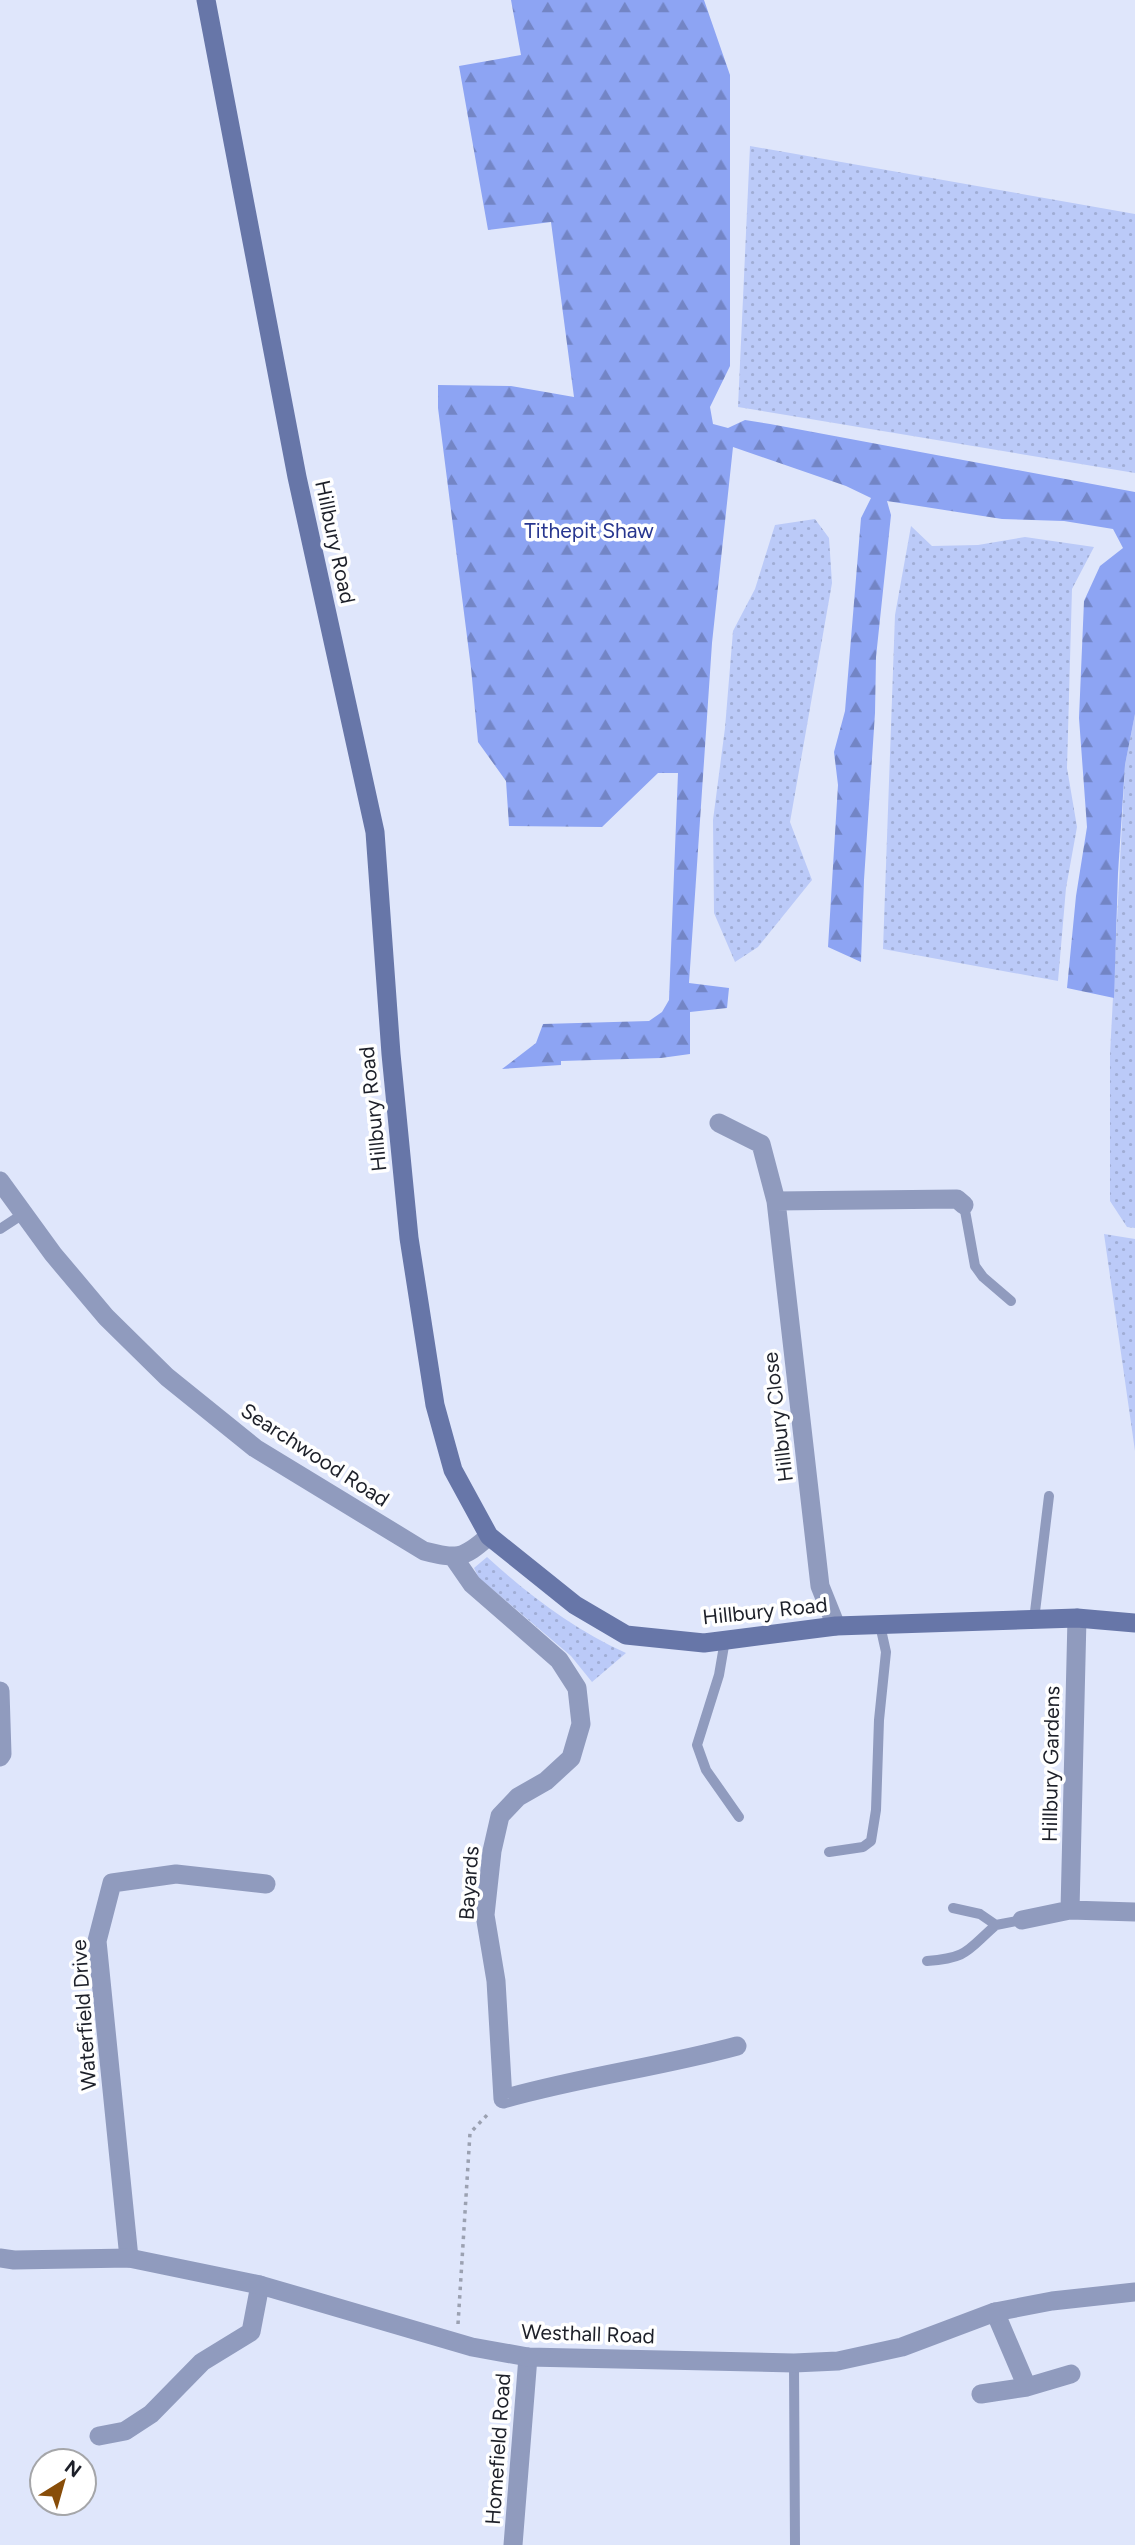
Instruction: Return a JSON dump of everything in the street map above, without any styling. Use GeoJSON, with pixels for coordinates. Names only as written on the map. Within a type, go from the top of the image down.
{"type":"FeatureCollection","features":[{"type":"Feature","properties":{"kind":"main road","name":"Hillbury Road"},"geometry":{"type":"LineString","coordinates":[[206,0],[298,477],[375,831],[391,1054],[408,1225],[435,1405],[453,1470],[489,1536],[575,1605],[626,1635],[704,1643],[836,1626],[1077,1618],[1135,1623]]}},
{"type":"Feature","properties":{"kind":"street","name":"Hillbury Close"},"geometry":{"type":"LineString","coordinates":[[719,1123],[761,1144],[776,1201],[820,1586],[836,1626]]}},
{"type":"Feature","properties":{"kind":"street","name":"Searchwood Road"},"geometry":{"type":"LineString","coordinates":[[0,1181],[52,1254],[106,1317],[167,1377],[255,1448],[424,1551],[454,1558]]}},
{"type":"Feature","properties":{"kind":"street"},"geometry":{"type":"LineString","coordinates":[[776,1201],[957,1199],[964,1205]]}},
{"type":"Feature","properties":{"kind":"street"},"geometry":{"type":"LineString","coordinates":[[454,1558],[473,1550],[489,1536]]}},
{"type":"Feature","properties":{"kind":"street","name":"Bayards"},"geometry":{"type":"LineString","coordinates":[[454,1558],[472,1584],[559,1660],[577,1688],[581,1724],[571,1758],[546,1781],[517,1797],[500,1816],[492,1851],[485,1915],[496,1980],[503,2099]]}},
{"type":"Feature","properties":{"kind":"street","name":"Hillbury Gardens"},"geometry":{"type":"LineString","coordinates":[[1070,1910],[1077,1618]]}},
{"type":"Feature","properties":{"kind":"street"},"geometry":{"type":"LineString","coordinates":[[0,1690],[0,1757]]}},
{"type":"Feature","properties":{"kind":"street","name":"Waterfield Drive"},"geometry":{"type":"LineString","coordinates":[[129,2258],[97,1941],[112,1883],[176,1874],[266,1884]]}},
{"type":"Feature","properties":{"kind":"street"},"geometry":{"type":"LineString","coordinates":[[1022,1920],[1070,1910],[1135,1912]]}},
{"type":"Feature","properties":{"kind":"street"},"geometry":{"type":"LineString","coordinates":[[503,2099],[556,2084],[737,2046]]}},
{"type":"Feature","properties":{"kind":"street","name":"Westhall Road"},"geometry":{"type":"LineString","coordinates":[[0,2258],[129,2258],[260,2285],[457,2342],[528,2357],[794,2363],[838,2361],[902,2347],[995,2312],[1052,2301],[1135,2292]]}},
{"type":"Feature","properties":{"kind":"street"},"geometry":{"type":"LineString","coordinates":[[99,2436],[125,2431],[151,2414],[202,2362],[251,2332],[260,2285]]}},
{"type":"Feature","properties":{"kind":"street"},"geometry":{"type":"LineString","coordinates":[[995,2312],[1027,2386]]}},
{"type":"Feature","properties":{"kind":"street","name":"Homefield Road"},"geometry":{"type":"LineString","coordinates":[[513,2545],[528,2357]]}},
{"type":"Feature","properties":{"kind":"street"},"geometry":{"type":"LineString","coordinates":[[981,2394],[1027,2386],[1071,2374]]}},
{"type":"Feature","properties":{"kind":"lane"},"geometry":{"type":"LineString","coordinates":[[964,1205],[975,1266],[983,1277],[1011,1301]]}},
{"type":"Feature","properties":{"kind":"lane"},"geometry":{"type":"LineString","coordinates":[[0,1229],[23,1214]]}},
{"type":"Feature","properties":{"kind":"lane"},"geometry":{"type":"LineString","coordinates":[[1034,1620],[1049,1496]]}},
{"type":"Feature","properties":{"kind":"lane"},"geometry":{"type":"LineString","coordinates":[[829,1852],[863,1847],[871,1841],[876,1810],[879,1720],[886,1652],[880,1625]]}},
{"type":"Feature","properties":{"kind":"lane"},"geometry":{"type":"LineString","coordinates":[[725,1640],[719,1675],[697,1745],[706,1770],[739,1816]]}},
{"type":"Feature","properties":{"kind":"lane"},"geometry":{"type":"LineString","coordinates":[[953,1908],[980,1914],[996,1924]]}},
{"type":"Feature","properties":{"kind":"lane"},"geometry":{"type":"LineString","coordinates":[[926,1961],[945,1960],[965,1953],[996,1924],[1022,1920]]}},
{"type":"Feature","properties":{"kind":"lane"},"geometry":{"type":"LineString","coordinates":[[794,2363],[795,2545]]}},
{"type":"Feature","properties":{"kind":"path"},"geometry":{"type":"LineString","coordinates":[[457,2342],[470,2133],[503,2099]]}},
{"type":"Feature","properties":{"kind":"shaded area"},"geometry":{"type":"Polygon","coordinates":[[[750,146],[1135,214],[1135,473],[738,407],[750,146]]]}},
{"type":"Feature","properties":{"kind":"shaded area"},"geometry":{"type":"Polygon","coordinates":[[[815,519],[829,538],[832,583],[790,822],[812,880],[758,947],[735,962],[714,913],[713,820],[725,728],[733,631],[755,589],[775,525],[815,519]]]}},
{"type":"Feature","properties":{"kind":"shaded area"},"geometry":{"type":"Polygon","coordinates":[[[911,526],[932,546],[978,545],[1025,537],[1094,547],[1072,589],[1067,768],[1077,827],[1066,888],[1058,981],[883,949],[895,615],[911,526]]]}},
{"type":"Feature","properties":{"kind":"shaded area"},"geometry":{"type":"Polygon","coordinates":[[[1135,714],[1135,1228],[1127,1227],[1110,1201],[1110,1055],[1125,765],[1135,714]]]}},
{"type":"Feature","properties":{"kind":"shaded area"},"geometry":{"type":"Polygon","coordinates":[[[1104,1234],[1135,1239],[1135,1451],[1104,1234]]]}},
{"type":"Feature","properties":{"kind":"shaded area"},"geometry":{"type":"Polygon","coordinates":[[[487,1557],[553,1611],[626,1653],[592,1682],[571,1656],[479,1578],[474,1568],[487,1557]]]}},
{"type":"Feature","properties":{"kind":"green space","name":"Tithepit Shaw"},"geometry":{"type":"Polygon","coordinates":[[[511,0],[704,0],[730,75],[730,366],[710,407],[713,424],[728,428],[745,420],[770,424],[1135,492],[1135,714],[1125,765],[1114,998],[1067,988],[1076,896],[1087,827],[1079,718],[1084,601],[1100,566],[1123,548],[1113,529],[1064,521],[1002,519],[887,501],[891,515],[876,657],[861,962],[828,947],[838,785],[834,752],[845,711],[861,518],[871,498],[846,486],[733,447],[712,643],[689,983],[729,988],[727,1008],[690,1012],[690,1054],[661,1058],[561,1061],[561,1065],[502,1069],[536,1043],[543,1024],[649,1021],[662,1012],[669,1000],[678,773],[658,773],[602,827],[509,826],[506,781],[478,742],[438,408],[438,385],[511,386],[574,397],[551,222],[488,230],[459,66],[521,55],[511,0]]]}}]}
